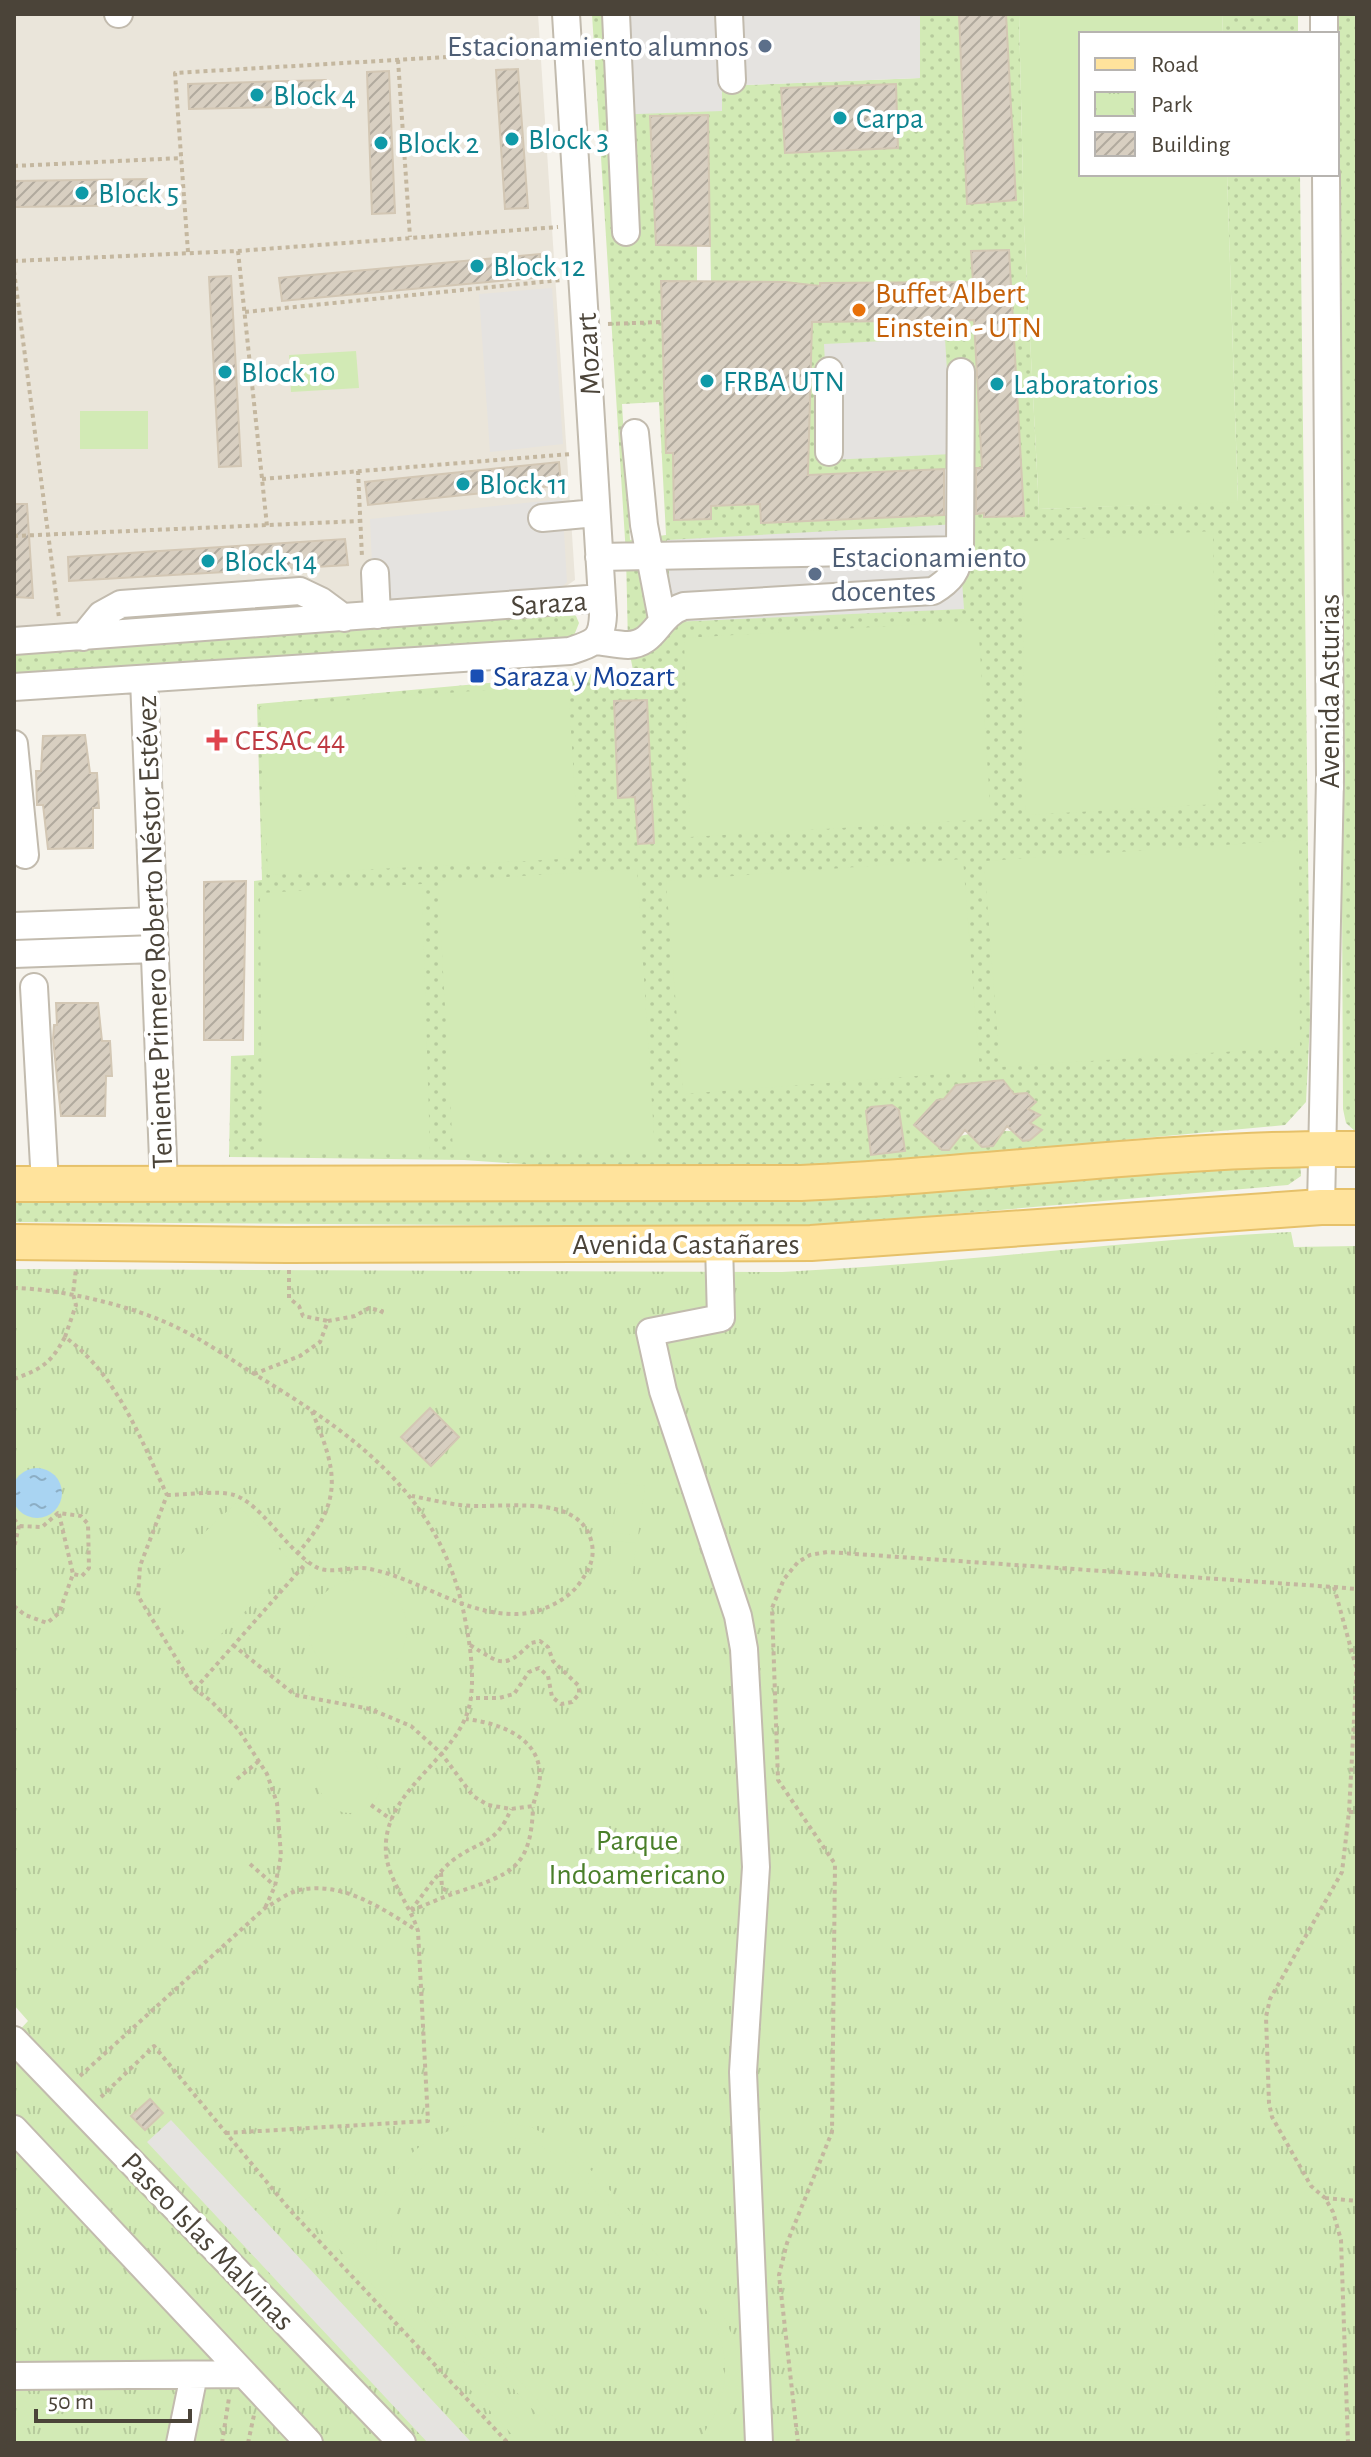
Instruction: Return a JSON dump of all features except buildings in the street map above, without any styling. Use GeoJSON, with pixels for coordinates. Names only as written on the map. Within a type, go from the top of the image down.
{"type":"FeatureCollection","features":[{"type":"Feature","properties":{"kind":"main road","name":"Avenida Castañares"},"geometry":{"type":"LineString","coordinates":[[29,1184],[801,1183],[904,1179],[1222,1152],[1357,1149]]}},
{"type":"Feature","properties":{"kind":"main road","name":"Avenida Castañares"},"geometry":{"type":"LineString","coordinates":[[14,1242],[288,1245],[811,1243],[1357,1207]]}},
{"type":"Feature","properties":{"kind":"street","name":"Mozart"},"geometry":{"type":"LineString","coordinates":[[566,14],[602,598]]}},
{"type":"Feature","properties":{"kind":"street"},"geometry":{"type":"LineString","coordinates":[[616,14],[626,232]]}},
{"type":"Feature","properties":{"kind":"street"},"geometry":{"type":"LineString","coordinates":[[729,14],[732,80]]}},
{"type":"Feature","properties":{"kind":"street","name":"Avenida Asturias"},"geometry":{"type":"LineString","coordinates":[[1321,1207],[1330,778],[1326,176]]}},
{"type":"Feature","properties":{"kind":"street"},"geometry":{"type":"LineString","coordinates":[[829,371],[829,452]]}},
{"type":"Feature","properties":{"kind":"street"},"geometry":{"type":"LineString","coordinates":[[596,641],[628,645],[645,641],[672,610],[684,606],[933,591],[949,581],[958,566],[960,550],[961,372]]}},
{"type":"Feature","properties":{"kind":"street"},"geometry":{"type":"LineString","coordinates":[[635,433],[650,554],[662,619]]}},
{"type":"Feature","properties":{"kind":"street"},"geometry":{"type":"LineString","coordinates":[[542,518],[596,513]]}},
{"type":"Feature","properties":{"kind":"street"},"geometry":{"type":"LineString","coordinates":[[599,557],[960,550]]}},
{"type":"Feature","properties":{"kind":"street"},"geometry":{"type":"LineString","coordinates":[[369,570],[377,615]]}},
{"type":"Feature","properties":{"kind":"street","name":"Saraza"},"geometry":{"type":"LineString","coordinates":[[14,641],[602,598],[602,631],[596,641],[570,651],[14,687]]}},
{"type":"Feature","properties":{"kind":"street","name":"Teniente Primero Roberto Néstor Estévez"},"geometry":{"type":"LineString","coordinates":[[144,679],[164,1185]]}},
{"type":"Feature","properties":{"kind":"street"},"geometry":{"type":"LineString","coordinates":[[14,744],[25,855]]}},
{"type":"Feature","properties":{"kind":"street"},"geometry":{"type":"LineString","coordinates":[[14,926],[154,921]]}},
{"type":"Feature","properties":{"kind":"street"},"geometry":{"type":"LineString","coordinates":[[14,954],[155,949]]}},
{"type":"Feature","properties":{"kind":"street"},"geometry":{"type":"LineString","coordinates":[[29,1184],[34,987]]}},
{"type":"Feature","properties":{"kind":"street"},"geometry":{"type":"LineString","coordinates":[[719,1244],[721,1318],[650,1332],[663,1391],[738,1616],[744,1649],[756,1867],[743,2072],[759,2443]]}},
{"type":"Feature","properties":{"kind":"street","name":"Paseo Islas Malvinas"},"geometry":{"type":"LineString","coordinates":[[14,2040],[402,2443]]}},
{"type":"Feature","properties":{"kind":"street"},"geometry":{"type":"LineString","coordinates":[[14,2129],[237,2381],[309,2443]]}},
{"type":"Feature","properties":{"kind":"street"},"geometry":{"type":"LineString","coordinates":[[14,2376],[194,2375],[237,2381]]}},
{"type":"Feature","properties":{"kind":"street"},"geometry":{"type":"LineString","coordinates":[[180,2443],[194,2375]]}},
{"type":"Feature","properties":{"kind":"path"},"geometry":{"type":"LineString","coordinates":[[188,252],[175,73],[568,50]]}},
{"type":"Feature","properties":{"kind":"path"},"geometry":{"type":"LineString","coordinates":[[398,60],[410,237]]}},
{"type":"Feature","properties":{"kind":"path"},"geometry":{"type":"LineString","coordinates":[[14,166],[182,158]]}},
{"type":"Feature","properties":{"kind":"path"},"geometry":{"type":"LineString","coordinates":[[14,261],[238,251],[580,225]]}},
{"type":"Feature","properties":{"kind":"path"},"geometry":{"type":"LineString","coordinates":[[238,251],[267,526]]}},
{"type":"Feature","properties":{"kind":"path"},"geometry":{"type":"LineString","coordinates":[[14,271],[48,534],[72,637]]}},
{"type":"Feature","properties":{"kind":"path"},"geometry":{"type":"LineString","coordinates":[[245,312],[583,278]]}},
{"type":"Feature","properties":{"kind":"path"},"geometry":{"type":"LineString","coordinates":[[586,324],[662,322]]}},
{"type":"Feature","properties":{"kind":"path"},"geometry":{"type":"LineString","coordinates":[[262,479],[593,452]]}},
{"type":"Feature","properties":{"kind":"path"},"geometry":{"type":"LineString","coordinates":[[358,471],[360,521],[369,570]]}},
{"type":"Feature","properties":{"kind":"path"},"geometry":{"type":"LineString","coordinates":[[14,536],[360,521]]}},
{"type":"Feature","properties":{"kind":"path"},"geometry":{"type":"LineString","coordinates":[[14,1379],[35,1371],[53,1359],[65,1337],[76,1305],[73,1294],[77,1243]]}},
{"type":"Feature","properties":{"kind":"path"},"geometry":{"type":"LineString","coordinates":[[14,1288],[73,1294],[176,1326],[310,1406],[359,1444],[424,1514],[440,1546],[462,1605],[470,1645],[471,1698],[466,1719],[399,1805],[387,1838],[386,1855],[418,1931],[428,2121],[226,2133]]}},
{"type":"Feature","properties":{"kind":"path"},"geometry":{"type":"LineString","coordinates":[[289,1298],[299,1306],[303,1316],[328,1321],[355,1316],[369,1308],[382,1311],[380,1315]]}},
{"type":"Feature","properties":{"kind":"path"},"geometry":{"type":"LineString","coordinates":[[254,1374],[300,1356],[320,1342],[328,1321]]}},
{"type":"Feature","properties":{"kind":"path"},"geometry":{"type":"LineString","coordinates":[[65,1337],[101,1369],[126,1406],[167,1495],[140,1566],[138,1596],[195,1689],[238,1729],[267,1774],[277,1803],[281,1856],[275,1886],[265,1908]]}},
{"type":"Feature","properties":{"kind":"path"},"geometry":{"type":"LineString","coordinates":[[297,1554],[317,1531],[333,1494],[330,1465],[310,1406]]}},
{"type":"Feature","properties":{"kind":"path"},"geometry":{"type":"LineString","coordinates":[[167,1495],[232,1494],[248,1502],[297,1554],[320,1569],[367,1568],[392,1575],[462,1605],[499,1614],[523,1614],[551,1605],[576,1588],[590,1567],[594,1552],[589,1534],[581,1521],[561,1509],[459,1505],[409,1495]]}},
{"type":"Feature","properties":{"kind":"path"},"geometry":{"type":"LineString","coordinates":[[19,1526],[42,1527],[58,1513],[81,1516],[88,1524],[89,1568],[82,1576],[73,1574]]}},
{"type":"Feature","properties":{"kind":"path"},"geometry":{"type":"LineString","coordinates":[[14,1606],[25,1615],[47,1623],[59,1613],[73,1574],[58,1513]]}},
{"type":"Feature","properties":{"kind":"path"},"geometry":{"type":"LineString","coordinates":[[14,1519],[19,1526],[14,1548]]}},
{"type":"Feature","properties":{"kind":"path"},"geometry":{"type":"LineString","coordinates":[[798,2443],[779,2275],[787,2243],[832,2132],[835,1864],[778,1780],[772,1608],[784,1579],[798,1562],[810,1555],[827,1552],[1357,1589]]}},
{"type":"Feature","properties":{"kind":"path"},"geometry":{"type":"LineString","coordinates":[[195,1689],[308,1561]]}},
{"type":"Feature","properties":{"kind":"path"},"geometry":{"type":"LineString","coordinates":[[1334,1587],[1356,1667],[1349,1812],[1342,1872],[1270,1999],[1266,2017],[1272,2117],[1311,2186],[1325,2198],[1339,2226],[1348,2443]]}},
{"type":"Feature","properties":{"kind":"path"},"geometry":{"type":"LineString","coordinates":[[470,1645],[495,1661],[507,1661],[520,1656],[531,1643],[540,1641],[548,1647],[553,1661],[579,1686],[579,1694],[572,1702],[561,1704],[552,1697],[548,1676],[539,1668],[529,1672],[514,1694],[499,1698],[471,1698]]}},
{"type":"Feature","properties":{"kind":"path"},"geometry":{"type":"LineString","coordinates":[[233,1645],[295,1695],[370,1709],[411,1726],[441,1753],[473,1796],[488,1805],[511,1809],[533,1806]]}},
{"type":"Feature","properties":{"kind":"path"},"geometry":{"type":"LineString","coordinates":[[411,1910],[498,1878],[515,1867],[529,1846],[540,1774],[533,1753],[522,1736],[490,1722],[466,1719]]}},
{"type":"Feature","properties":{"kind":"path"},"geometry":{"type":"LineString","coordinates":[[237,1779],[259,1761]]}},
{"type":"Feature","properties":{"kind":"path"},"geometry":{"type":"LineString","coordinates":[[371,1805],[392,1820]]}},
{"type":"Feature","properties":{"kind":"path"},"geometry":{"type":"LineString","coordinates":[[411,1910],[452,1861],[491,1840],[504,1826],[511,1809]]}},
{"type":"Feature","properties":{"kind":"path"},"geometry":{"type":"LineString","coordinates":[[1349,1812],[1357,1812]]}},
{"type":"Feature","properties":{"kind":"path"},"geometry":{"type":"LineString","coordinates":[[250,1864],[275,1886]]}},
{"type":"Feature","properties":{"kind":"path"},"geometry":{"type":"LineString","coordinates":[[441,1873],[442,1888],[452,1894]]}},
{"type":"Feature","properties":{"kind":"path"},"geometry":{"type":"LineString","coordinates":[[63,2091],[265,1908],[295,1891],[313,1888],[349,1894],[372,1902],[418,1931]]}},
{"type":"Feature","properties":{"kind":"path"},"geometry":{"type":"LineString","coordinates":[[84,2113],[154,2046],[290,2210],[508,2443]]}},
{"type":"Feature","properties":{"kind":"path"},"geometry":{"type":"LineString","coordinates":[[1325,2198],[1357,2201]]}},
{"type":"Feature","properties":{"kind":"path"},"geometry":{"type":"LineString","coordinates":[[222,2443],[237,2381]]}},
{"type":"Feature","properties":{"kind":"path"},"geometry":{"type":"LineString","coordinates":[[248,2443],[256,2405]]}},
{"type":"Feature","properties":{"kind":"shaded area"},"geometry":{"type":"Polygon","coordinates":[[[14,14],[538,14],[575,580],[556,593],[14,631],[14,14]]]}},
{"type":"Feature","properties":{"kind":"shaded area","name":"Estacionamiento alumnos"},"geometry":{"type":"Polygon","coordinates":[[[610,14],[920,14],[920,78],[722,86],[722,111],[610,115],[610,14]]]}},
{"type":"Feature","properties":{"kind":"shaded area"},"geometry":{"type":"Polygon","coordinates":[[[552,288],[563,444],[490,452],[479,294],[552,288]]]}},
{"type":"Feature","properties":{"kind":"shaded area","name":"Estacionamiento docentes"},"geometry":{"type":"Polygon","coordinates":[[[945,338],[952,454],[830,460],[824,344],[945,338]]]}},
{"type":"Feature","properties":{"kind":"shaded area"},"geometry":{"type":"Polygon","coordinates":[[[562,499],[567,582],[556,593],[374,609],[370,519],[562,499]]]}},
{"type":"Feature","properties":{"kind":"shaded area","name":"Estacionamiento docentes"},"geometry":{"type":"Polygon","coordinates":[[[958,524],[964,609],[672,622],[667,540],[958,524]]]}},
{"type":"Feature","properties":{"kind":"shaded area"},"geometry":{"type":"Polygon","coordinates":[[[171,2120],[472,2443],[428,2443],[147,2142],[171,2120]]]}},
{"type":"Feature","properties":{"kind":"green space"},"geometry":{"type":"Polygon","coordinates":[[[592,14],[610,14],[722,110],[721,86],[920,78],[920,14],[959,14],[968,204],[1016,199],[1006,14],[1019,14],[1024,224],[1039,509],[1238,501],[1227,176],[1300,176],[1310,1021],[1306,1102],[1285,1125],[860,1164],[665,1174],[464,1160],[229,1157],[231,1056],[254,1055],[254,881],[262,880],[257,704],[633,670],[628,645],[626,555],[592,14]],[[896,84],[782,88],[786,153],[898,147],[896,84]],[[650,116],[656,245],[697,246],[697,281],[661,282],[666,453],[808,455],[813,286],[796,283],[782,302],[780,282],[711,281],[708,116],[650,116]],[[1009,250],[971,252],[984,517],[1024,516],[1009,250]],[[948,282],[820,283],[820,312],[830,322],[948,320],[948,282]],[[659,402],[622,404],[630,540],[666,535],[659,402]],[[952,469],[819,475],[810,485],[809,474],[673,470],[675,520],[711,519],[711,506],[760,504],[762,523],[954,515],[952,469]],[[647,700],[614,701],[618,797],[635,797],[654,842],[647,700]],[[1002,1080],[956,1085],[944,1099],[935,1130],[929,1139],[942,1150],[949,1150],[960,1136],[969,1134],[982,1147],[993,1146],[1003,1131],[1012,1131],[1023,1141],[1030,1140],[1041,1130],[1030,1123],[1040,1115],[1028,1109],[1036,1102],[1014,1094],[1002,1080]],[[892,1105],[871,1107],[866,1111],[871,1154],[905,1151],[899,1110],[892,1105]]]}},
{"type":"Feature","properties":{"kind":"green space"},"geometry":{"type":"Polygon","coordinates":[[[1019,14],[1222,14],[1223,32],[1079,32],[1079,176],[1227,176],[1238,502],[1039,509],[1024,224],[1019,14]]]}},
{"type":"Feature","properties":{"kind":"green space"},"geometry":{"type":"Polygon","coordinates":[[[1222,14],[1298,14],[1298,32],[1223,32],[1222,14]]]}},
{"type":"Feature","properties":{"kind":"green space"},"geometry":{"type":"Polygon","coordinates":[[[1338,14],[1357,14],[1357,1133],[1346,1123],[1343,1109],[1338,14]]]}},
{"type":"Feature","properties":{"kind":"green space"},"geometry":{"type":"Polygon","coordinates":[[[356,351],[359,388],[291,392],[289,355],[356,351]]]}},
{"type":"Feature","properties":{"kind":"green space"},"geometry":{"type":"Polygon","coordinates":[[[80,411],[148,411],[148,449],[80,449],[80,411]]]}},
{"type":"Feature","properties":{"kind":"green space"},"geometry":{"type":"Polygon","coordinates":[[[1213,531],[1218,804],[1026,815],[1022,542],[1213,531]]]}},
{"type":"Feature","properties":{"kind":"green space"},"geometry":{"type":"Polygon","coordinates":[[[568,611],[576,616],[579,623],[573,638],[14,677],[14,648],[568,611]]]}},
{"type":"Feature","properties":{"kind":"green space"},"geometry":{"type":"Polygon","coordinates":[[[978,621],[991,819],[690,837],[684,638],[978,621]]]}},
{"type":"Feature","properties":{"kind":"green space"},"geometry":{"type":"Polygon","coordinates":[[[568,684],[579,858],[268,875],[260,707],[568,684]]]}},
{"type":"Feature","properties":{"kind":"green space"},"geometry":{"type":"Polygon","coordinates":[[[1299,840],[1300,1047],[1000,1067],[984,861],[1299,840]]]}},
{"type":"Feature","properties":{"kind":"green space"},"geometry":{"type":"Polygon","coordinates":[[[963,859],[980,1071],[683,1094],[666,881],[963,859]]]}},
{"type":"Feature","properties":{"kind":"green space"},"geometry":{"type":"Polygon","coordinates":[[[637,869],[655,1151],[453,1151],[438,881],[637,869]]]}},
{"type":"Feature","properties":{"kind":"green space"},"geometry":{"type":"Polygon","coordinates":[[[422,884],[430,1152],[262,1152],[260,893],[422,884]]]}},
{"type":"Feature","properties":{"kind":"green space"},"geometry":{"type":"Polygon","coordinates":[[[1300,1161],[1301,1176],[1288,1185],[803,1227],[14,1222],[14,1191],[1300,1161]]]}},
{"type":"Feature","properties":{"kind":"green space","name":"Parque Indoamericano"},"geometry":{"type":"Polygon","coordinates":[[[1291,1232],[1294,1247],[1357,1246],[1357,2443],[14,2443],[14,2036],[28,2021],[14,2005],[14,1269],[782,1272],[1291,1232]]]}},
{"type":"Feature","properties":{"kind":"green space"},"geometry":{"type":"Polygon","coordinates":[[[619,1483],[645,1486],[638,1536],[612,1532],[619,1483]]]}},
{"type":"Feature","properties":{"kind":"green space"},"geometry":{"type":"Polygon","coordinates":[[[236,1503],[294,1565],[203,1651],[144,1589],[236,1503]]]}},
{"type":"Feature","properties":{"kind":"green space"},"geometry":{"type":"Polygon","coordinates":[[[613,1541],[636,1543],[631,1592],[607,1589],[613,1541]]]}},
{"type":"Feature","properties":{"kind":"green space"},"geometry":{"type":"Polygon","coordinates":[[[358,1580],[377,1584],[392,1595],[403,1610],[407,1629],[403,1648],[392,1663],[377,1674],[358,1678],[339,1674],[324,1663],[313,1648],[309,1629],[313,1610],[324,1595],[339,1584],[358,1580]]]}},
{"type":"Feature","properties":{"kind":"green space"},"geometry":{"type":"Polygon","coordinates":[[[350,1751],[362,1753],[372,1760],[379,1770],[379,1794],[372,1804],[362,1811],[350,1813],[338,1811],[328,1804],[321,1794],[319,1782],[321,1770],[328,1760],[338,1753],[350,1751]]]}},
{"type":"Feature","properties":{"kind":"green space"},"geometry":{"type":"Polygon","coordinates":[[[492,2121],[531,2127],[567,2145],[717,2303],[734,2339],[739,2378],[730,2417],[715,2443],[696,2443],[717,2408],[725,2369],[721,2341],[705,2309],[681,2278],[579,2174],[549,2151],[525,2140],[498,2137],[471,2140],[445,2151],[423,2167],[411,2181],[402,2197],[392,2231],[395,2267],[409,2301],[436,2334],[542,2443],[520,2443],[298,2205],[309,2197],[377,2268],[380,2211],[400,2167],[416,2150],[436,2137],[462,2127],[492,2121]]]}},
{"type":"Feature","properties":{"kind":"green space"},"geometry":{"type":"Polygon","coordinates":[[[437,2293],[560,2424],[553,2431],[430,2300],[437,2293]]]}},
{"type":"Feature","properties":{"kind":"water"},"geometry":{"type":"Polygon","coordinates":[[[37,1468],[54,1476],[62,1493],[54,1510],[37,1518],[20,1510],[12,1493],[20,1476],[37,1468]]]}},
{"type":"Feature","properties":{"kind":"place","name":"Estacionamiento alumnos"},"geometry":{"type":"Point","coordinates":[765,46]}},
{"type":"Feature","properties":{"kind":"place","name":"Block 4"},"geometry":{"type":"Point","coordinates":[257,95]}},
{"type":"Feature","properties":{"kind":"place","name":"Carpa"},"geometry":{"type":"Point","coordinates":[840,118]}},
{"type":"Feature","properties":{"kind":"place","name":"Block 3"},"geometry":{"type":"Point","coordinates":[512,139]}},
{"type":"Feature","properties":{"kind":"place","name":"Block 2"},"geometry":{"type":"Point","coordinates":[381,143]}},
{"type":"Feature","properties":{"kind":"place","name":"Block 5"},"geometry":{"type":"Point","coordinates":[82,193]}},
{"type":"Feature","properties":{"kind":"place","name":"Block 12"},"geometry":{"type":"Point","coordinates":[477,266]}},
{"type":"Feature","properties":{"kind":"place","name":"Buffet Albert Einstein - UTN"},"geometry":{"type":"Point","coordinates":[859,310]}},
{"type":"Feature","properties":{"kind":"place","name":"Block 10"},"geometry":{"type":"Point","coordinates":[225,372]}},
{"type":"Feature","properties":{"kind":"place","name":"FRBA UTN"},"geometry":{"type":"Point","coordinates":[707,381]}},
{"type":"Feature","properties":{"kind":"place","name":"Laboratorios"},"geometry":{"type":"Point","coordinates":[997,384]}},
{"type":"Feature","properties":{"kind":"place","name":"Block 11"},"geometry":{"type":"Point","coordinates":[463,484]}},
{"type":"Feature","properties":{"kind":"place","name":"Block 14"},"geometry":{"type":"Point","coordinates":[208,561]}},
{"type":"Feature","properties":{"kind":"place","name":"Estacionamiento docentes"},"geometry":{"type":"Point","coordinates":[815,574]}},
{"type":"Feature","properties":{"kind":"place","name":"Saraza y Mozart"},"geometry":{"type":"Point","coordinates":[477,676]}},
{"type":"Feature","properties":{"kind":"place","name":"CESAC 44"},"geometry":{"type":"Point","coordinates":[217,740]}}]}
